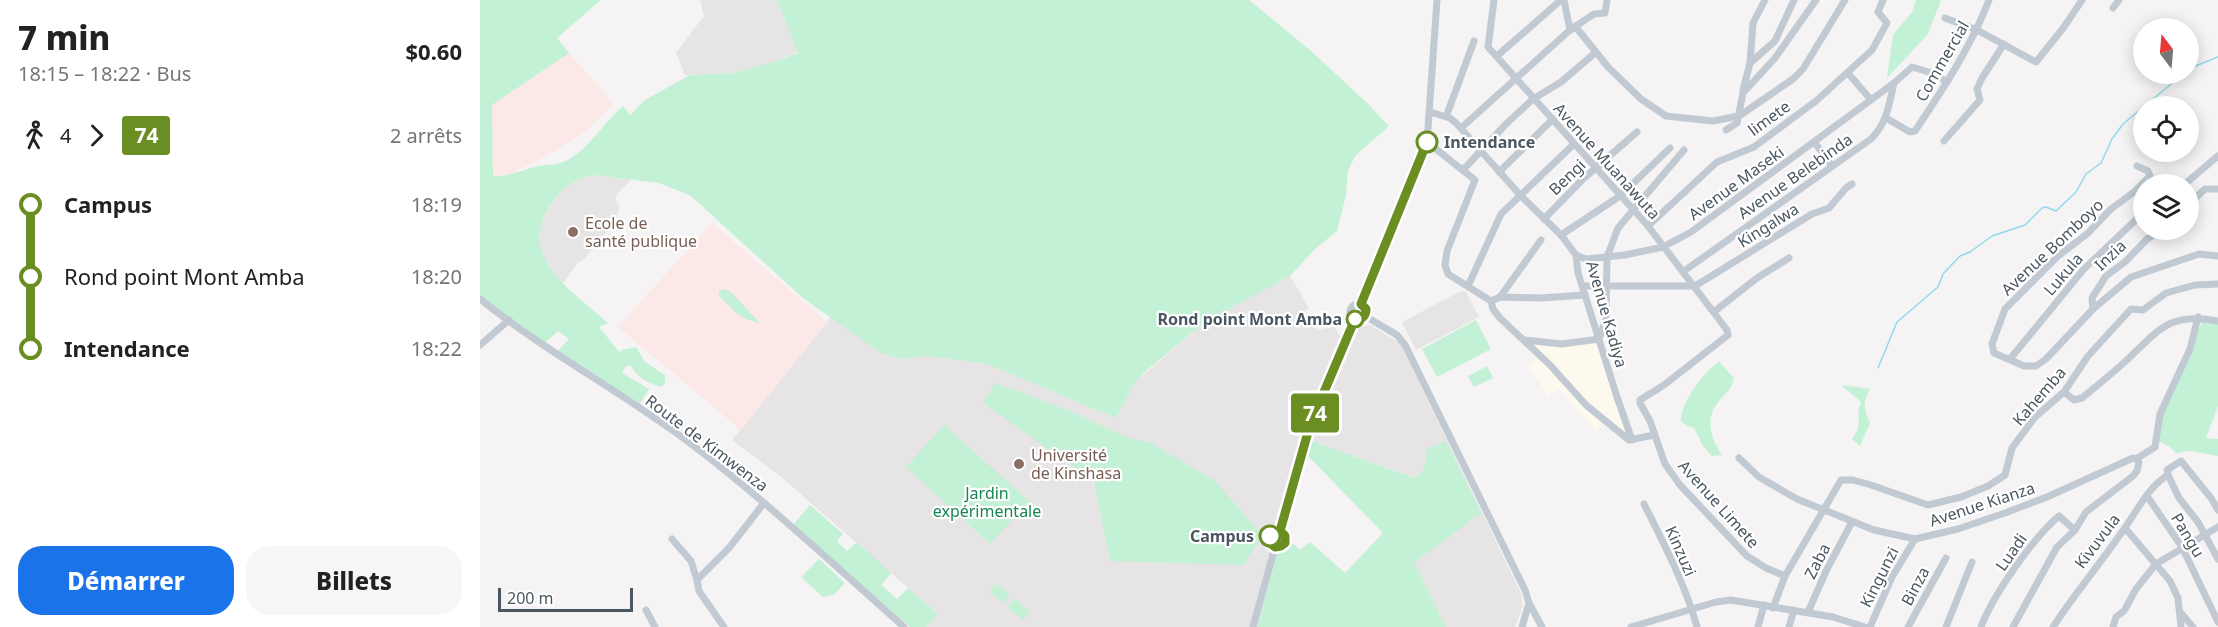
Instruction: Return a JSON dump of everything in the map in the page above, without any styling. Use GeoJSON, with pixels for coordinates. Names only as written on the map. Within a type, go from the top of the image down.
{"type":"FeatureCollection","features":[{"type":"Feature","properties":{"kind":"street"},"geometry":{"type":"LineString","coordinates":[[1361,304],[1427,142],[1437,0]]}},
{"type":"Feature","properties":{"kind":"street","name":"Avenue Muanawuta"},"geometry":{"type":"LineString","coordinates":[[1494,0],[1488,47],[1648,226],[1715,311],[1728,335]]}},
{"type":"Feature","properties":{"kind":"street"},"geometry":{"type":"LineString","coordinates":[[1497,56],[1562,0],[1572,28],[1641,99],[1666,116],[1709,122],[1739,116],[1783,87],[1803,69],[1845,0]]}},
{"type":"Feature","properties":{"kind":"street"},"geometry":{"type":"LineString","coordinates":[[1461,128],[1572,28],[1594,14],[1605,13],[1607,0]]}},
{"type":"Feature","properties":{"kind":"street"},"geometry":{"type":"LineString","coordinates":[[1726,130],[1737,123],[1750,63],[1753,23],[1765,0]]}},
{"type":"Feature","properties":{"kind":"street"},"geometry":{"type":"LineString","coordinates":[[1750,63],[1774,41],[1794,0]]}},
{"type":"Feature","properties":{"kind":"street"},"geometry":{"type":"LineString","coordinates":[[1743,93],[1775,58],[1816,0]]}},
{"type":"Feature","properties":{"kind":"street","name":"limete"},"geometry":{"type":"LineString","coordinates":[[1648,226],[1717,162],[1754,147],[1766,139],[1816,101],[1872,50],[1887,22],[1878,12],[1883,0]]}},
{"type":"Feature","properties":{"kind":"street","name":"Commercial"},"geometry":{"type":"LineString","coordinates":[[1886,118],[1912,132],[1947,82],[1977,30],[1989,0]]}},
{"type":"Feature","properties":{"kind":"street"},"geometry":{"type":"LineString","coordinates":[[1945,18],[1977,30],[2036,62],[2082,0]]}},
{"type":"Feature","properties":{"kind":"street"},"geometry":{"type":"LineString","coordinates":[[2113,8],[2119,0]]}},
{"type":"Feature","properties":{"kind":"street"},"geometry":{"type":"LineString","coordinates":[[1446,117],[1474,41]]}},
{"type":"Feature","properties":{"kind":"street"},"geometry":{"type":"LineString","coordinates":[[1944,141],[1980,100],[1977,89],[2004,44]]}},
{"type":"Feature","properties":{"kind":"street"},"geometry":{"type":"LineString","coordinates":[[1463,170],[1533,99],[1561,82],[1595,53]]}},
{"type":"Feature","properties":{"kind":"street","name":"Avenue Maseki"},"geometry":{"type":"LineString","coordinates":[[1576,255],[1586,259],[1625,255],[1664,247],[1691,232],[1815,143],[1912,67],[1932,73],[1947,82]]}},
{"type":"Feature","properties":{"kind":"street"},"geometry":{"type":"LineString","coordinates":[[1848,73],[1871,100]]}},
{"type":"Feature","properties":{"kind":"street","name":"Avenue Belebinda"},"geometry":{"type":"LineString","coordinates":[[1684,271],[1871,139],[1880,130],[1886,118],[1894,83]]}},
{"type":"Feature","properties":{"kind":"street","name":"Avenue Kadiya"},"geometry":{"type":"LineString","coordinates":[[1430,112],[1446,117],[1461,128],[1576,255],[1576,266],[1632,440]]}},
{"type":"Feature","properties":{"kind":"street"},"geometry":{"type":"LineString","coordinates":[[1499,172],[1553,119]]}},
{"type":"Feature","properties":{"kind":"street","name":"Bengi"},"geometry":{"type":"LineString","coordinates":[[1544,219],[1637,132]]}},
{"type":"Feature","properties":{"kind":"street"},"geometry":{"type":"LineString","coordinates":[[1427,142],[1475,181],[1448,251],[1445,265],[1448,273],[1491,301],[1493,309],[1500,318],[1597,415],[1623,436],[1632,440],[1654,435]]}},
{"type":"Feature","properties":{"kind":"street"},"geometry":{"type":"LineString","coordinates":[[1815,143],[1832,166]]}},
{"type":"Feature","properties":{"kind":"street"},"geometry":{"type":"LineString","coordinates":[[1468,286],[1497,219],[1574,144]]}},
{"type":"Feature","properties":{"kind":"street"},"geometry":{"type":"LineString","coordinates":[[1560,235],[1620,196],[1670,147]]}},
{"type":"Feature","properties":{"kind":"street"},"geometry":{"type":"LineString","coordinates":[[1524,340],[1562,344],[1599,339],[1605,326],[1607,257],[1618,228],[1684,150]]}},
{"type":"Feature","properties":{"kind":"street"},"geometry":{"type":"LineString","coordinates":[[2199,174],[2215,163],[2218,156]]}},
{"type":"Feature","properties":{"kind":"street","name":"Avenue Bomboyo"},"geometry":{"type":"LineString","coordinates":[[2010,359],[1994,353],[1992,344],[2004,309],[2058,256],[2087,234],[2111,209],[2134,192],[2150,176],[2148,171],[2137,166]]}},
{"type":"Feature","properties":{"kind":"street","name":"Kingalwa"},"geometry":{"type":"LineString","coordinates":[[1695,286],[1812,214],[1829,208],[1852,184]]}},
{"type":"Feature","properties":{"kind":"street"},"geometry":{"type":"LineString","coordinates":[[2199,195],[2205,189],[2218,189]]}},
{"type":"Feature","properties":{"kind":"street","name":"Lukula"},"geometry":{"type":"LineString","coordinates":[[2010,359],[2084,270],[2133,223]]}},
{"type":"Feature","properties":{"kind":"street"},"geometry":{"type":"LineString","coordinates":[[1500,297],[1541,240]]}},
{"type":"Feature","properties":{"kind":"street","name":"Inzia"},"geometry":{"type":"LineString","coordinates":[[2093,309],[2092,297],[2106,276],[2126,261],[2146,240]]}},
{"type":"Feature","properties":{"kind":"street"},"geometry":{"type":"LineString","coordinates":[[2010,359],[2025,366],[2036,366],[2046,359],[2093,309],[2131,277],[2199,254],[2218,256]]}},
{"type":"Feature","properties":{"kind":"street"},"geometry":{"type":"LineString","coordinates":[[1715,311],[1757,278],[1789,258]]}},
{"type":"Feature","properties":{"kind":"street","name":"Kahemba"},"geometry":{"type":"LineString","coordinates":[[1823,510],[1842,480],[1853,480],[1871,485],[1928,505],[1961,497],[1988,486],[2005,475],[2012,448],[2035,417],[2064,392],[2088,356],[2131,309],[2143,310],[2158,298],[2180,289],[2218,284]]}},
{"type":"Feature","properties":{"kind":"street"},"geometry":{"type":"LineString","coordinates":[[1583,286],[1695,286]]}},
{"type":"Feature","properties":{"kind":"street"},"geometry":{"type":"LineString","coordinates":[[1491,301],[1500,297],[1541,298],[1585,295]]}},
{"type":"Feature","properties":{"kind":"street","name":"Route de Kimwenza"},"geometry":{"type":"LineString","coordinates":[[480,299],[690,443],[765,503],[904,627]]}},
{"type":"Feature","properties":{"kind":"street"},"geometry":{"type":"LineString","coordinates":[[1355,319],[1362,319],[1365,316],[1366,309],[1361,304]]}},
{"type":"Feature","properties":{"kind":"street"},"geometry":{"type":"LineString","coordinates":[[1355,319],[1351,314],[1351,309],[1354,305],[1361,304]]}},
{"type":"Feature","properties":{"kind":"street"},"geometry":{"type":"LineString","coordinates":[[1365,316],[1397,335],[1405,345],[1498,532],[1542,627]]}},
{"type":"Feature","properties":{"kind":"street"},"geometry":{"type":"LineString","coordinates":[[2064,392],[2074,400],[2082,398],[2159,330],[2178,320],[2198,317],[2218,321]]}},
{"type":"Feature","properties":{"kind":"street","name":"Avenue Kianza"},"geometry":{"type":"LineString","coordinates":[[1739,459],[1759,477],[1788,495],[1852,522],[1915,539],[1958,529],[2047,497],[2124,461],[2136,459],[2155,447],[2160,414],[2190,349],[2198,317]]}},
{"type":"Feature","properties":{"kind":"street"},"geometry":{"type":"LineString","coordinates":[[1253,627],[1275,547],[1270,543],[1270,535],[1280,531],[1310,425],[1355,319]]}},
{"type":"Feature","properties":{"kind":"street"},"geometry":{"type":"LineString","coordinates":[[480,345],[508,320]]}},
{"type":"Feature","properties":{"kind":"street","name":"Avenue Limete"},"geometry":{"type":"LineString","coordinates":[[1728,335],[1664,385],[1640,400],[1665,464],[1680,485],[1747,556],[1785,576]]}},
{"type":"Feature","properties":{"kind":"street"},"geometry":{"type":"LineString","coordinates":[[2013,627],[2058,548],[2075,530],[2086,512],[2133,476],[2139,466],[2136,459]]}},
{"type":"Feature","properties":{"kind":"street"},"geometry":{"type":"LineString","coordinates":[[2218,510],[2181,461],[2167,470],[2179,498],[2198,522],[2218,559]]}},
{"type":"Feature","properties":{"kind":"street","name":"Kivuvula"},"geometry":{"type":"LineString","coordinates":[[2053,627],[2073,596],[2155,485],[2168,475]]}},
{"type":"Feature","properties":{"kind":"street","name":"Pangu"},"geometry":{"type":"LineString","coordinates":[[2147,496],[2182,547],[2218,622]]}},
{"type":"Feature","properties":{"kind":"street"},"geometry":{"type":"LineString","coordinates":[[697,580],[729,548],[765,503]]}},
{"type":"Feature","properties":{"kind":"street","name":"Kinzuzi"},"geometry":{"type":"LineString","coordinates":[[1644,504],[1691,608],[1697,627]]}},
{"type":"Feature","properties":{"kind":"street"},"geometry":{"type":"LineString","coordinates":[[1773,608],[1785,576],[1823,510]]}},
{"type":"Feature","properties":{"kind":"street","name":"Luadi"},"geometry":{"type":"LineString","coordinates":[[1981,627],[2007,581],[2046,528],[2059,516],[2075,530]]}},
{"type":"Feature","properties":{"kind":"street","name":"Zaba"},"geometry":{"type":"LineString","coordinates":[[1808,612],[1827,569],[1852,522]]}},
{"type":"Feature","properties":{"kind":"street"},"geometry":{"type":"LineString","coordinates":[[2113,627],[2116,617],[2124,611],[2140,584],[2156,564],[2218,527]]}},
{"type":"Feature","properties":{"kind":"street"},"geometry":{"type":"LineString","coordinates":[[2125,528],[2156,564],[2175,593],[2181,627]]}},
{"type":"Feature","properties":{"kind":"street"},"geometry":{"type":"LineString","coordinates":[[672,539],[691,561],[699,591],[720,626]]}},
{"type":"Feature","properties":{"kind":"street","name":"Kingunzi"},"geometry":{"type":"LineString","coordinates":[[1870,627],[1892,577],[1915,539]]}},
{"type":"Feature","properties":{"kind":"street","name":"Binza"},"geometry":{"type":"LineString","coordinates":[[1908,627],[1946,558]]}},
{"type":"Feature","properties":{"kind":"street"},"geometry":{"type":"LineString","coordinates":[[1946,627],[1972,562]]}},
{"type":"Feature","properties":{"kind":"street"},"geometry":{"type":"LineString","coordinates":[[1631,627],[1691,608],[1731,600],[1808,612],[1865,627]]}},
{"type":"Feature","properties":{"kind":"street"},"geometry":{"type":"LineString","coordinates":[[1522,627],[1529,603]]}},
{"type":"Feature","properties":{"kind":"street"},"geometry":{"type":"LineString","coordinates":[[1758,627],[1764,605]]}},
{"type":"Feature","properties":{"kind":"street"},"geometry":{"type":"LineString","coordinates":[[646,610],[656,627]]}},
{"type":"Feature","properties":{"kind":"street"},"geometry":{"type":"LineString","coordinates":[[1789,627],[1794,610]]}},
{"type":"Feature","properties":{"kind":"street"},"geometry":{"type":"LineString","coordinates":[[2180,612],[2193,627]]}},
{"type":"Feature","properties":{"kind":"shaded area"},"geometry":{"type":"Polygon","coordinates":[[[700,0],[777,0],[798,52],[777,61],[733,73],[685,75],[676,53],[704,16],[700,0]]]}},
{"type":"Feature","properties":{"kind":"shaded area"},"geometry":{"type":"Polygon","coordinates":[[[569,53],[614,104],[582,134],[550,154],[508,175],[493,176],[492,105],[569,53]]]}},
{"type":"Feature","properties":{"kind":"shaded area","name":"Ecole de santé publique"},"geometry":{"type":"Polygon","coordinates":[[[593,175],[631,180],[618,193],[615,200],[619,205],[619,210],[614,223],[563,283],[552,273],[544,258],[540,243],[540,227],[548,209],[564,188],[577,180],[593,175]]]}},
{"type":"Feature","properties":{"kind":"shaded area"},"geometry":{"type":"Polygon","coordinates":[[[712,223],[827,322],[741,430],[618,327],[712,223]]]}},
{"type":"Feature","properties":{"kind":"shaded area","name":"Université de Kinshasa"},"geometry":{"type":"Polygon","coordinates":[[[1290,276],[1309,308],[1305,311],[1317,330],[1334,327],[1343,340],[1301,438],[1277,524],[1337,596],[1422,480],[1309,440],[1357,328],[1370,325],[1400,343],[1521,593],[1523,605],[1515,627],[926,627],[938,614],[780,476],[732,440],[831,317],[881,353],[889,356],[900,359],[927,356],[987,364],[1116,418],[1135,382],[1205,322],[1290,276]]]}},
{"type":"Feature","properties":{"kind":"shaded area"},"geometry":{"type":"Polygon","coordinates":[[[1461,291],[1466,292],[1479,317],[1416,350],[1402,322],[1461,291]]]}},
{"type":"Feature","properties":{"kind":"shaded area"},"geometry":{"type":"Polygon","coordinates":[[[1599,342],[1628,428],[1627,437],[1608,420],[1596,431],[1559,389],[1548,397],[1529,366],[1542,355],[1531,344],[1599,342]]]}},
{"type":"Feature","properties":{"kind":"green space"},"geometry":{"type":"Polygon","coordinates":[[[480,0],[601,0],[557,38],[569,53],[492,105],[493,176],[508,175],[566,161],[589,143],[623,106],[630,115],[645,100],[690,75],[733,73],[798,53],[777,0],[1249,0],[1311,51],[1389,126],[1355,156],[1348,171],[1346,195],[1337,231],[1315,249],[1290,276],[1205,322],[1146,371],[1135,382],[1116,418],[987,364],[927,356],[900,359],[881,353],[804,299],[691,196],[659,183],[593,175],[580,179],[563,190],[550,206],[541,225],[540,242],[544,258],[566,286],[608,323],[599,327],[620,353],[621,350],[636,347],[645,362],[665,375],[665,383],[661,387],[643,379],[631,365],[625,367],[622,373],[649,389],[638,407],[557,352],[569,339],[558,331],[545,343],[480,296],[480,0]]]}},
{"type":"Feature","properties":{"kind":"green space"},"geometry":{"type":"Polygon","coordinates":[[[1916,0],[1941,0],[1928,34],[1887,78],[1893,35],[1912,12],[1916,0]]]}},
{"type":"Feature","properties":{"kind":"green space"},"geometry":{"type":"Polygon","coordinates":[[[725,289],[731,292],[760,323],[746,319],[733,310],[719,296],[719,291],[725,289]]]}},
{"type":"Feature","properties":{"kind":"green space"},"geometry":{"type":"Polygon","coordinates":[[[1476,320],[1491,349],[1437,377],[1422,349],[1476,320]]]}},
{"type":"Feature","properties":{"kind":"green space"},"geometry":{"type":"Polygon","coordinates":[[[2203,321],[2218,324],[2218,406],[2206,438],[2218,439],[2218,456],[2190,451],[2176,453],[2155,439],[2168,395],[2203,321]]]}},
{"type":"Feature","properties":{"kind":"green space"},"geometry":{"type":"Polygon","coordinates":[[[1719,362],[1734,378],[1729,389],[1714,408],[1710,421],[1712,435],[1722,455],[1712,456],[1703,446],[1694,428],[1681,421],[1684,406],[1694,388],[1719,362]]]}},
{"type":"Feature","properties":{"kind":"green space"},"geometry":{"type":"Polygon","coordinates":[[[1487,366],[1493,378],[1474,387],[1468,376],[1487,366]]]}},
{"type":"Feature","properties":{"kind":"green space"},"geometry":{"type":"Polygon","coordinates":[[[995,383],[1070,411],[1128,438],[1151,443],[1215,481],[1262,535],[1244,565],[1110,561],[1094,481],[983,403],[995,383]]]}},
{"type":"Feature","properties":{"kind":"green space"},"geometry":{"type":"Polygon","coordinates":[[[1841,385],[1870,389],[1865,406],[1870,423],[1860,446],[1852,439],[1859,424],[1858,412],[1861,402],[1841,385]]]}},
{"type":"Feature","properties":{"kind":"green space","name":"Jardin expérimentale"},"geometry":{"type":"Polygon","coordinates":[[[944,425],[1029,501],[990,544],[906,467],[944,425]]]}},
{"type":"Feature","properties":{"kind":"green space"},"geometry":{"type":"Polygon","coordinates":[[[1309,440],[1415,478],[1424,469],[1427,449],[1446,441],[1482,514],[1469,520],[1414,562],[1446,627],[1258,627],[1277,552],[1287,551],[1294,544],[1300,550],[1310,542],[1345,573],[1383,533],[1305,453],[1309,440]]]}},
{"type":"Feature","properties":{"kind":"green space"},"geometry":{"type":"Polygon","coordinates":[[[810,505],[843,534],[837,541],[847,551],[857,542],[891,573],[881,585],[897,599],[908,588],[938,614],[926,627],[910,627],[793,525],[810,505]]]}},
{"type":"Feature","properties":{"kind":"green space"},"geometry":{"type":"Polygon","coordinates":[[[819,559],[845,583],[834,595],[823,597],[801,577],[819,559]]]}},
{"type":"Feature","properties":{"kind":"green space"},"geometry":{"type":"Polygon","coordinates":[[[996,583],[1010,595],[1003,603],[989,592],[996,583]]]}},
{"type":"Feature","properties":{"kind":"green space"},"geometry":{"type":"Polygon","coordinates":[[[1015,599],[1030,612],[1023,620],[1008,607],[1015,599]]]}},
{"type":"Feature","properties":{"kind":"waterway"},"geometry":{"type":"LineString","coordinates":[[2199,65],[2218,57]]}},
{"type":"Feature","properties":{"kind":"waterway"},"geometry":{"type":"LineString","coordinates":[[1878,368],[1897,322],[1938,287],[1943,274],[1960,256],[1970,252],[1992,236],[2025,225],[2042,208],[2046,207],[2056,211],[2076,192],[2086,174],[2101,163],[2112,139],[2123,124],[2171,84]]}},
{"type":"Feature","properties":{"kind":"bus line","name":"74"},"geometry":{"type":"LineString","coordinates":[[1270,536],[1272,546],[1278,547],[1285,543],[1285,536],[1280,531],[1293,478],[1310,425],[1355,319],[1359,320],[1365,316],[1366,309],[1361,304],[1427,142]]}},
{"type":"Feature","properties":{"kind":"place","name":"Intendance"},"geometry":{"type":"Point","coordinates":[1427,142]}},
{"type":"Feature","properties":{"kind":"place","name":"Ecole de santé publique"},"geometry":{"type":"Point","coordinates":[573,232]}},
{"type":"Feature","properties":{"kind":"place","name":"Rond point Mont Amba"},"geometry":{"type":"Point","coordinates":[1355,319]}},
{"type":"Feature","properties":{"kind":"place","name":"Université de Kinshasa"},"geometry":{"type":"Point","coordinates":[1019,464]}},
{"type":"Feature","properties":{"kind":"place","name":"Campus"},"geometry":{"type":"Point","coordinates":[1270,536]}}]}
